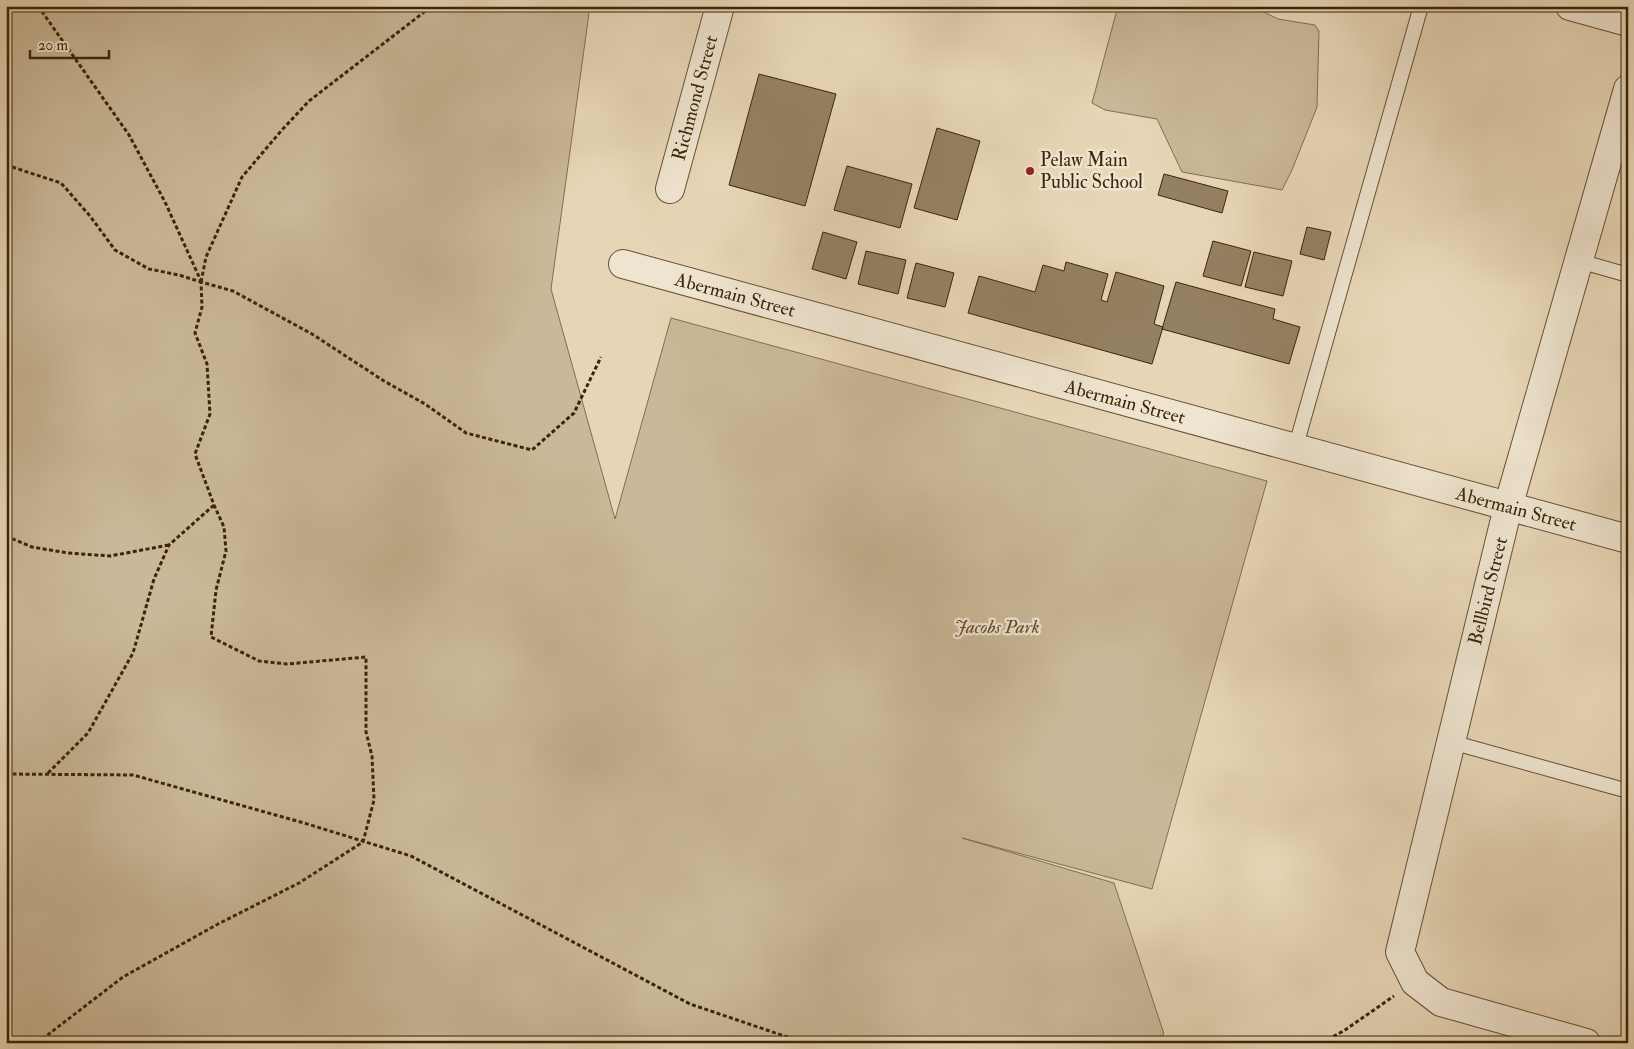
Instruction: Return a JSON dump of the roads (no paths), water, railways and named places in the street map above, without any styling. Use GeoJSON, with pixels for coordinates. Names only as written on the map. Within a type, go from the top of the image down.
{"type":"FeatureCollection","features":[{"type":"Feature","properties":{"kind":"street","name":"Richmond Street"},"geometry":{"type":"LineString","coordinates":[[670,189],[720,6]]}},
{"type":"Feature","properties":{"kind":"street"},"geometry":{"type":"LineString","coordinates":[[1570,6],[1628,22]]}},
{"type":"Feature","properties":{"kind":"street","name":"Bellbird Street"},"geometry":{"type":"LineString","coordinates":[[1586,1043],[1441,1002],[1415,982],[1400,952],[1508,507],[1628,89]]}},
{"type":"Feature","properties":{"kind":"street","name":"Abermain Street"},"geometry":{"type":"LineString","coordinates":[[623,264],[1628,539]]}},
{"type":"Feature","properties":{"kind":"lane"},"geometry":{"type":"LineString","coordinates":[[1295,449],[1421,6]]}},
{"type":"Feature","properties":{"kind":"lane"},"geometry":{"type":"LineString","coordinates":[[1578,261],[1628,275]]}},
{"type":"Feature","properties":{"kind":"lane"},"geometry":{"type":"LineString","coordinates":[[1451,742],[1628,791]]}},
{"type":"Feature","properties":{"kind":"place","name":"Pelaw Main Public School"},"geometry":{"type":"Point","coordinates":[1030,171]}},
{"type":"Feature","properties":{"kind":"park label","name":"Jacobs Park"},"geometry":{"type":"Point","coordinates":[997,627]}}]}
